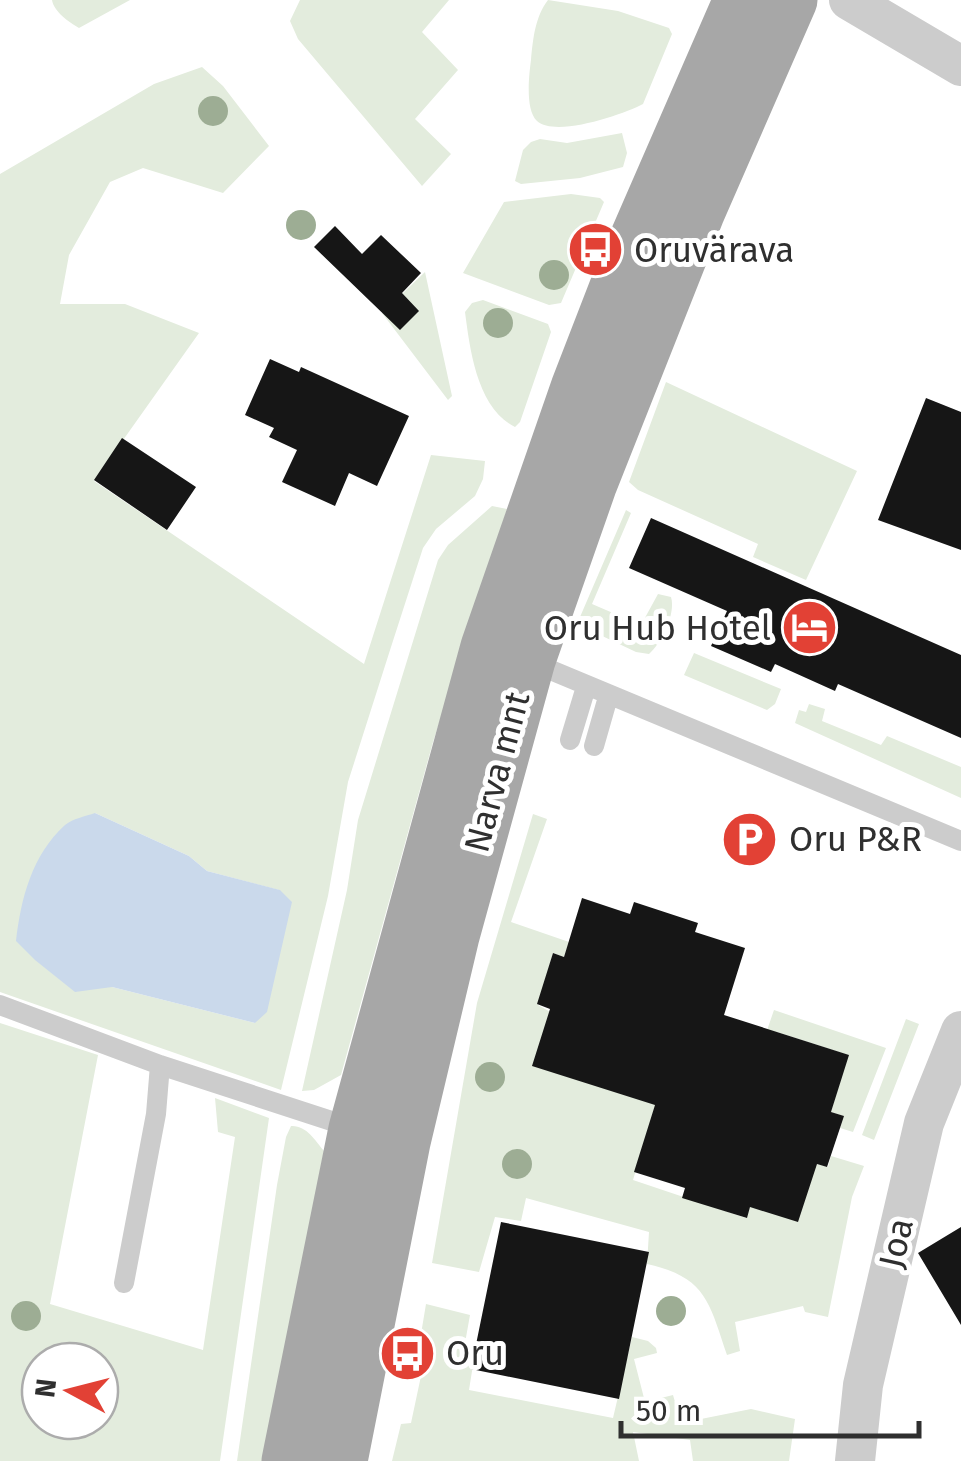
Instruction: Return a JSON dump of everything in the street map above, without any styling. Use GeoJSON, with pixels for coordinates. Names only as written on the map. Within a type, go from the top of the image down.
{"type":"FeatureCollection","features":[{"type":"Feature","properties":{"kind":"main road","name":"Narva mnt"},"geometry":{"type":"LineString","coordinates":[[289,1461],[578,388],[626,264],[740,0]]}},
{"type":"Feature","properties":{"kind":"main road","name":"Narva mnt"},"geometry":{"type":"LineString","coordinates":[[508,654],[590,482],[697,213],[790,0]]}},
{"type":"Feature","properties":{"kind":"main road","name":"Narva mnt"},"geometry":{"type":"LineString","coordinates":[[340,1461],[379,1136]]}},
{"type":"Feature","properties":{"kind":"street"},"geometry":{"type":"LineString","coordinates":[[849,0],[961,66]]}},
{"type":"Feature","properties":{"kind":"street","name":"Joa"},"geometry":{"type":"LineString","coordinates":[[855,1461],[864,1385],[924,1123],[961,1031]]}},
{"type":"Feature","properties":{"kind":"lane"},"geometry":{"type":"LineString","coordinates":[[508,654],[961,841]]}},
{"type":"Feature","properties":{"kind":"lane"},"geometry":{"type":"LineString","coordinates":[[570,740],[586,687]]}},
{"type":"Feature","properties":{"kind":"lane"},"geometry":{"type":"LineString","coordinates":[[594,746],[608,697]]}},
{"type":"Feature","properties":{"kind":"lane"},"geometry":{"type":"LineString","coordinates":[[0,1005],[160,1065],[379,1136]]}},
{"type":"Feature","properties":{"kind":"lane"},"geometry":{"type":"LineString","coordinates":[[124,1283],[156,1114],[160,1065]]}},
{"type":"Feature","properties":{"kind":"green space"},"geometry":{"type":"Polygon","coordinates":[[[52,0],[130,0],[79,28],[59,13],[52,0]]]}},
{"type":"Feature","properties":{"kind":"green space"},"geometry":{"type":"Polygon","coordinates":[[[300,0],[449,0],[422,32],[458,70],[415,119],[451,154],[422,186],[298,39],[290,21],[300,0]]]}},
{"type":"Feature","properties":{"kind":"green space"},"geometry":{"type":"Polygon","coordinates":[[[548,0],[618,11],[669,28],[672,34],[643,104],[574,126],[546,126],[537,121],[529,101],[529,74],[535,28],[548,0]]]}},
{"type":"Feature","properties":{"kind":"green space"},"geometry":{"type":"Polygon","coordinates":[[[202,67],[223,86],[269,146],[223,193],[143,168],[110,182],[69,255],[60,304],[125,304],[199,333],[94,481],[364,664],[431,455],[485,461],[483,479],[475,496],[436,529],[423,548],[348,782],[328,896],[281,1090],[0,992],[0,174],[154,84],[202,67]],[[95,813],[112,987],[255,1023],[279,890],[207,871],[189,856],[95,813]]]}},
{"type":"Feature","properties":{"kind":"green space"},"geometry":{"type":"Polygon","coordinates":[[[622,133],[627,153],[623,167],[580,178],[521,184],[515,181],[523,150],[531,142],[540,139],[567,143],[622,133]]]}},
{"type":"Feature","properties":{"kind":"green space"},"geometry":{"type":"Polygon","coordinates":[[[571,194],[604,202],[561,303],[549,305],[463,273],[504,202],[571,194]]]}},
{"type":"Feature","properties":{"kind":"green space"},"geometry":{"type":"Polygon","coordinates":[[[425,272],[452,396],[448,400],[382,313],[425,272]]]}},
{"type":"Feature","properties":{"kind":"green space"},"geometry":{"type":"Polygon","coordinates":[[[483,300],[548,324],[551,332],[515,427],[492,406],[473,360],[465,312],[472,303],[483,300]]]}},
{"type":"Feature","properties":{"kind":"green space"},"geometry":{"type":"Polygon","coordinates":[[[666,382],[857,471],[806,580],[753,557],[758,544],[638,490],[629,482],[666,382]]]}},
{"type":"Feature","properties":{"kind":"green space"},"geometry":{"type":"Polygon","coordinates":[[[492,506],[507,509],[433,742],[341,1075],[314,1090],[302,1091],[347,890],[358,820],[438,560],[448,545],[492,506]]]}},
{"type":"Feature","properties":{"kind":"green space"},"geometry":{"type":"Polygon","coordinates":[[[626,510],[631,513],[592,604],[641,625],[658,594],[671,597],[667,627],[649,654],[636,652],[579,625],[626,510]]]}},
{"type":"Feature","properties":{"kind":"green space"},"geometry":{"type":"Polygon","coordinates":[[[694,653],[781,689],[775,704],[767,710],[684,675],[694,653]]]}},
{"type":"Feature","properties":{"kind":"green space"},"geometry":{"type":"Polygon","coordinates":[[[809,704],[825,709],[822,721],[881,745],[887,736],[961,767],[961,798],[795,723],[799,710],[806,712],[809,704]]]}},
{"type":"Feature","properties":{"kind":"green space"},"geometry":{"type":"Polygon","coordinates":[[[533,814],[547,819],[511,922],[569,942],[564,957],[553,953],[538,1005],[664,1076],[633,1180],[746,1218],[750,1207],[817,1164],[828,1167],[831,1156],[864,1166],[852,1197],[828,1317],[805,1312],[803,1306],[735,1322],[740,1351],[727,1355],[702,1294],[682,1276],[647,1264],[649,1232],[526,1198],[521,1221],[495,1217],[479,1272],[432,1263],[477,1003],[533,814]]]}},
{"type":"Feature","properties":{"kind":"green space"},"geometry":{"type":"Polygon","coordinates":[[[774,1010],[886,1048],[853,1132],[840,1128],[843,1116],[831,1112],[848,1055],[777,1032],[764,1039],[774,1010]]]}},
{"type":"Feature","properties":{"kind":"green space"},"geometry":{"type":"Polygon","coordinates":[[[906,1019],[919,1024],[874,1140],[862,1135],[906,1019]]]}},
{"type":"Feature","properties":{"kind":"green space"},"geometry":{"type":"Polygon","coordinates":[[[0,1023],[98,1055],[50,1304],[203,1350],[235,1137],[218,1132],[215,1098],[269,1118],[220,1461],[0,1461],[0,1023]]]}},
{"type":"Feature","properties":{"kind":"green space"},"geometry":{"type":"Polygon","coordinates":[[[291,1126],[306,1131],[324,1151],[263,1461],[237,1461],[277,1185],[291,1126]]]}},
{"type":"Feature","properties":{"kind":"green space"},"geometry":{"type":"Polygon","coordinates":[[[426,1304],[470,1315],[465,1343],[476,1346],[469,1390],[613,1418],[632,1337],[648,1341],[657,1353],[634,1359],[645,1402],[673,1395],[681,1423],[751,1409],[795,1419],[789,1461],[693,1461],[690,1440],[633,1432],[639,1461],[392,1461],[401,1424],[411,1423],[428,1343],[420,1340],[426,1304]]]}},
{"type":"Feature","properties":{"kind":"water"},"geometry":{"type":"Polygon","coordinates":[[[95,813],[189,856],[207,871],[280,890],[292,902],[267,1012],[255,1023],[112,987],[75,992],[16,941],[25,893],[44,850],[65,825],[95,813]]]}},
{"type":"Feature","properties":{"kind":"building"},"geometry":{"type":"Polygon","coordinates":[[[335,226],[362,254],[381,235],[421,273],[402,293],[419,311],[400,330],[314,247],[335,226]]]}},
{"type":"Feature","properties":{"kind":"building"},"geometry":{"type":"Polygon","coordinates":[[[270,359],[299,372],[301,367],[409,416],[377,486],[349,473],[335,506],[282,482],[297,450],[269,437],[274,428],[245,415],[270,359]]]}},
{"type":"Feature","properties":{"kind":"building"},"geometry":{"type":"Polygon","coordinates":[[[926,398],[961,412],[961,550],[878,520],[926,398]]]}},
{"type":"Feature","properties":{"kind":"building"},"geometry":{"type":"Polygon","coordinates":[[[122,438],[196,487],[167,530],[94,480],[122,438]]]}},
{"type":"Feature","properties":{"kind":"building","name":"Oru Hub Hotel"},"geometry":{"type":"Polygon","coordinates":[[[651,518],[961,655],[961,738],[838,684],[835,691],[775,664],[771,672],[711,646],[727,611],[629,568],[651,518]]]}},
{"type":"Feature","properties":{"kind":"building"},"geometry":{"type":"Polygon","coordinates":[[[582,898],[630,914],[634,902],[698,923],[695,932],[745,948],[724,1015],[849,1055],[831,1112],[844,1116],[827,1167],[817,1164],[798,1222],[750,1207],[747,1218],[682,1198],[685,1188],[634,1172],[655,1105],[532,1066],[550,1009],[537,1004],[553,953],[564,957],[582,898]]]}},
{"type":"Feature","properties":{"kind":"building"},"geometry":{"type":"Polygon","coordinates":[[[501,1222],[649,1252],[619,1399],[471,1369],[501,1222]]]}},
{"type":"Feature","properties":{"kind":"building"},"geometry":{"type":"Polygon","coordinates":[[[961,1227],[961,1325],[918,1253],[961,1227]]]}},
{"type":"Feature","properties":{"kind":"place","name":"Oruvärava"},"geometry":{"type":"Point","coordinates":[595,250]}},
{"type":"Feature","properties":{"kind":"place","name":"Oru Hub Hotel"},"geometry":{"type":"Point","coordinates":[810,628]}},
{"type":"Feature","properties":{"kind":"place","name":"Oru P&R"},"geometry":{"type":"Point","coordinates":[750,839]}},
{"type":"Feature","properties":{"kind":"place","name":"Oru"},"geometry":{"type":"Point","coordinates":[407,1353]}}]}
